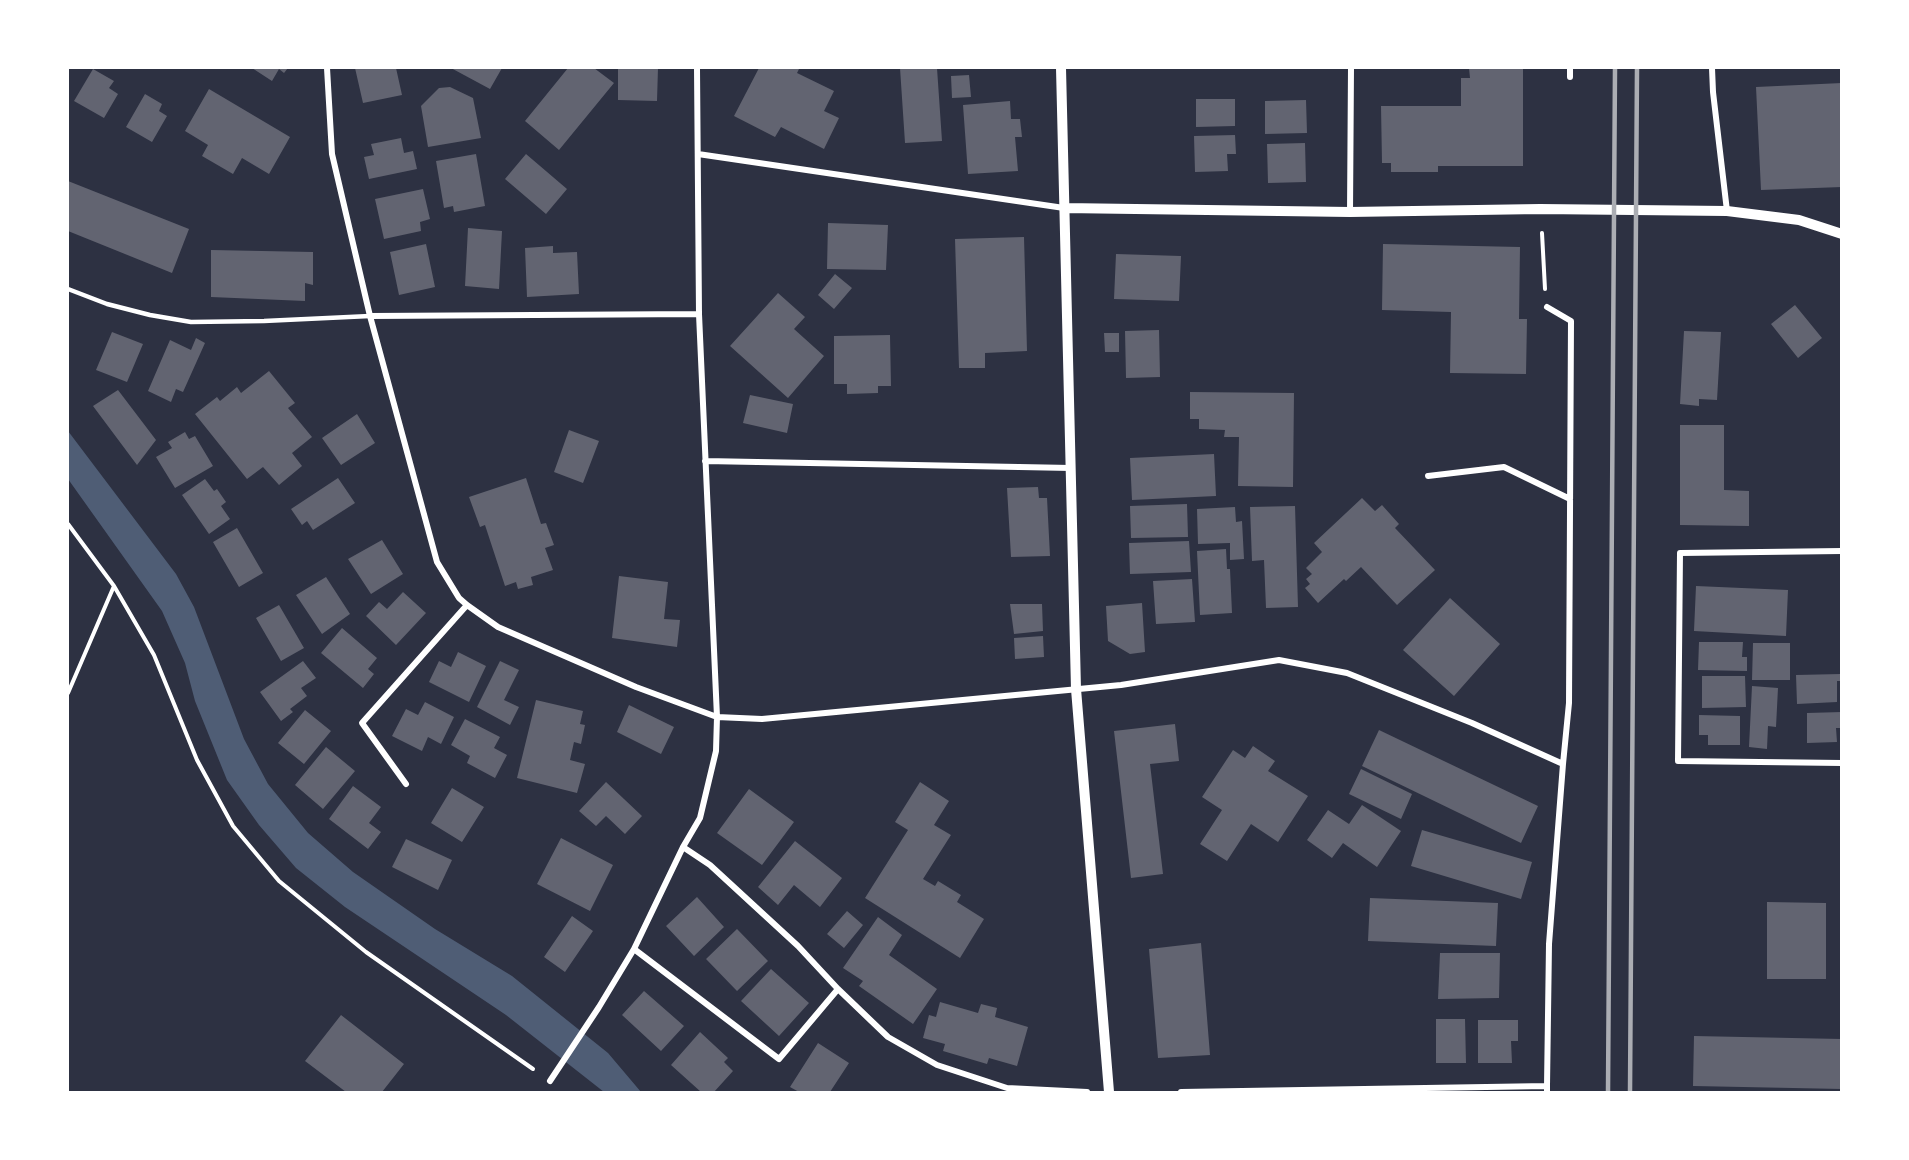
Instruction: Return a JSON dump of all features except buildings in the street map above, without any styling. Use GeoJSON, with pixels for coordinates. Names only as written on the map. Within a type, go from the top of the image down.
{"type":"FeatureCollection","features":[{"type":"Feature","properties":{"kind":"street"},"geometry":{"type":"LineString","coordinates":[[327,68],[332,154],[370,316],[437,562],[459,598],[498,627],[636,687],[717,717],[762,719],[1121,685],[1279,660],[1347,673],[1472,723],[1563,764]]}},
{"type":"Feature","properties":{"kind":"street"},"geometry":{"type":"LineString","coordinates":[[552,1078],[599,1007],[633,949],[683,847],[700,818],[716,751],[717,717],[699,314],[697,68]]}},
{"type":"Feature","properties":{"kind":"street"},"geometry":{"type":"LineString","coordinates":[[1061,68],[1076,689],[1109,1092]]}},
{"type":"Feature","properties":{"kind":"street"},"geometry":{"type":"LineString","coordinates":[[1350,212],[1351,68]]}},
{"type":"Feature","properties":{"kind":"street"},"geometry":{"type":"LineString","coordinates":[[1570,68],[1570,77]]}},
{"type":"Feature","properties":{"kind":"street"},"geometry":{"type":"LineString","coordinates":[[1712,68],[1727,212]]}},
{"type":"Feature","properties":{"kind":"street"},"geometry":{"type":"LineString","coordinates":[[698,154],[1064,208],[1350,212],[1540,208],[1727,212],[1799,220],[1842,234]]}},
{"type":"Feature","properties":{"kind":"street"},"geometry":{"type":"LineString","coordinates":[[1181,1092],[1547,1089],[1549,944],[1569,703],[1571,321],[1546,307]]}},
{"type":"Feature","properties":{"kind":"street"},"geometry":{"type":"LineString","coordinates":[[370,316],[699,314]]}},
{"type":"Feature","properties":{"kind":"street"},"geometry":{"type":"LineString","coordinates":[[705,460],[1071,468]]}},
{"type":"Feature","properties":{"kind":"street"},"geometry":{"type":"LineString","coordinates":[[1428,476],[1504,467],[1570,499]]}},
{"type":"Feature","properties":{"kind":"street"},"geometry":{"type":"LineString","coordinates":[[1842,551],[1680,553],[1678,761],[1842,763]]}},
{"type":"Feature","properties":{"kind":"street"},"geometry":{"type":"LineString","coordinates":[[406,784],[362,723],[467,605]]}},
{"type":"Feature","properties":{"kind":"street"},"geometry":{"type":"LineString","coordinates":[[683,847],[718,872],[798,946],[888,1037],[937,1065],[1007,1088],[1087,1092]]}},
{"type":"Feature","properties":{"kind":"street"},"geometry":{"type":"LineString","coordinates":[[633,949],[779,1059],[838,989]]}},
{"type":"Feature","properties":{"kind":"lane"},"geometry":{"type":"LineString","coordinates":[[68,289],[107,304],[191,322],[370,316]]}},
{"type":"Feature","properties":{"kind":"path"},"geometry":{"type":"LineString","coordinates":[[1540,208],[1546,307]]}},
{"type":"Feature","properties":{"kind":"path"},"geometry":{"type":"LineString","coordinates":[[68,524],[114,586],[154,656],[197,760],[233,826],[279,881],[366,952],[552,1078]]}},
{"type":"Feature","properties":{"kind":"path"},"geometry":{"type":"LineString","coordinates":[[68,693],[114,586]]}},
{"type":"Feature","properties":{"kind":"water"},"geometry":{"type":"Polygon","coordinates":[[[68,431],[176,574],[194,607],[244,739],[268,784],[308,833],[353,872],[435,929],[512,976],[608,1053],[641,1092],[604,1092],[506,1015],[345,907],[296,868],[259,825],[227,780],[195,701],[185,663],[162,611],[68,479],[68,431]]]}},
{"type":"Feature","properties":{"kind":"railway"},"geometry":{"type":"LineString","coordinates":[[1608,1092],[1615,68]]}},
{"type":"Feature","properties":{"kind":"railway"},"geometry":{"type":"LineString","coordinates":[[1630,1092],[1637,68]]}}]}
